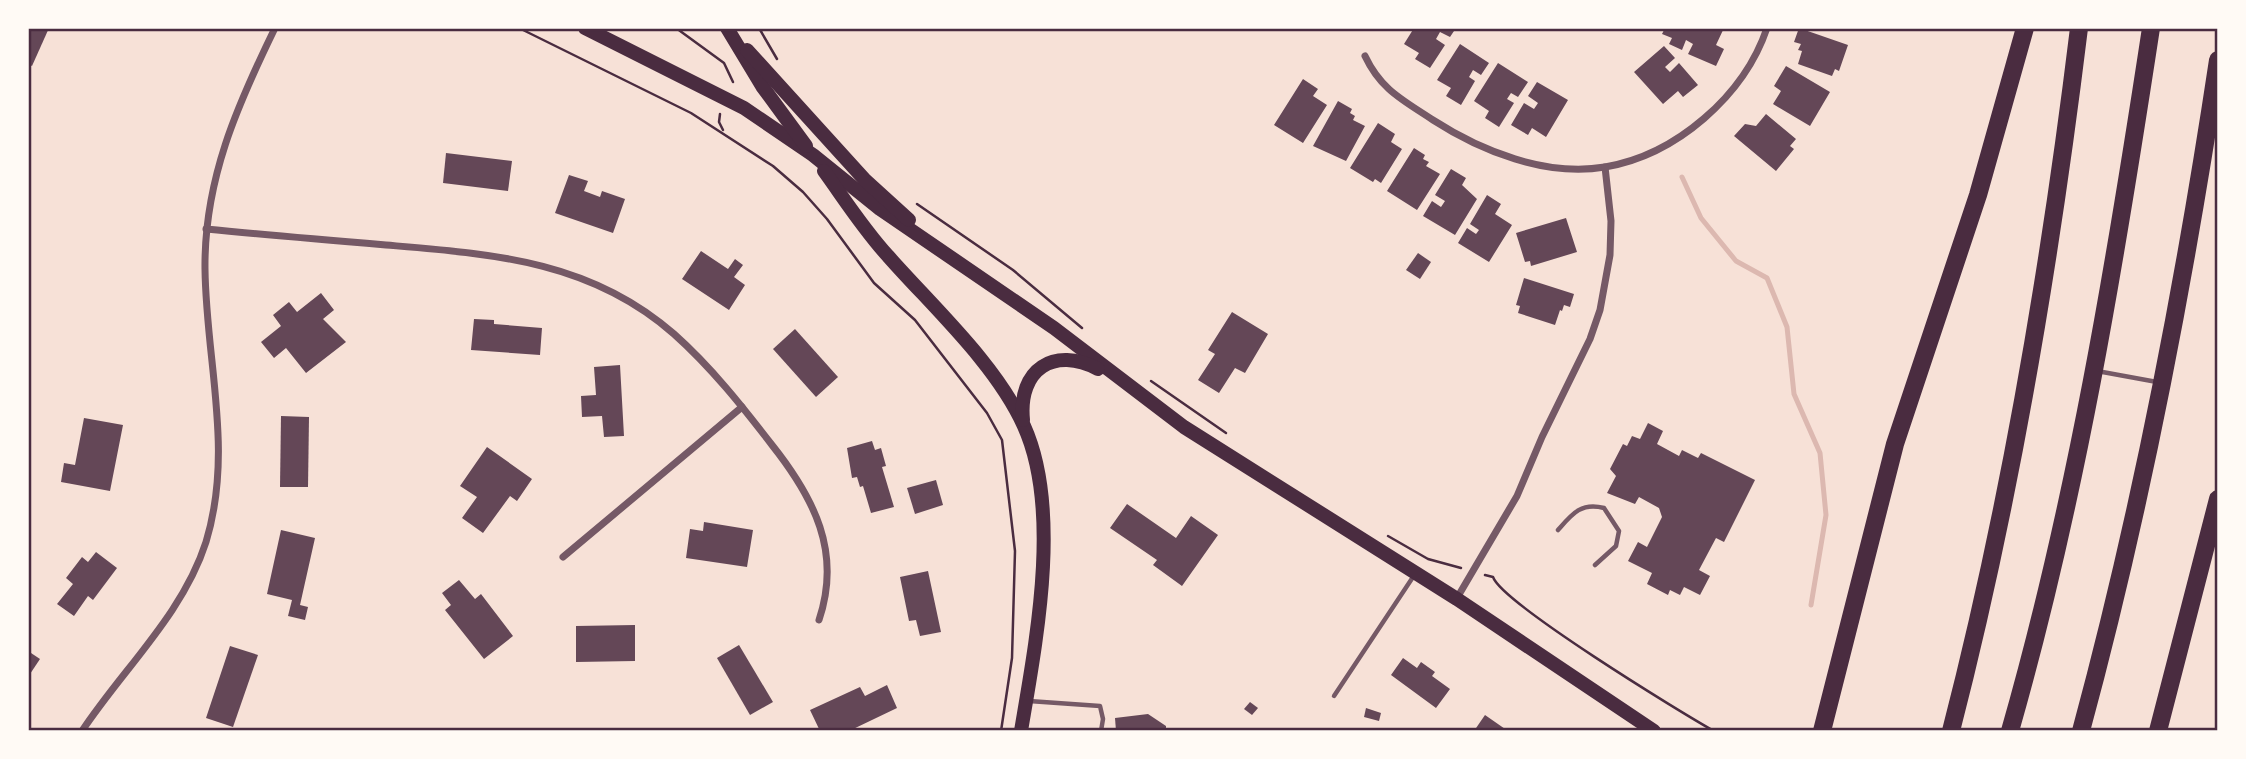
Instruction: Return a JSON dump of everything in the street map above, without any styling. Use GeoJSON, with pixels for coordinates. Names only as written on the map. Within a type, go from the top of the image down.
{"type":"FeatureCollection","features":[{"type":"Feature","properties":{"kind":"highway"},"geometry":{"type":"LineString","coordinates":[[1822,731],[1895,444],[1978,195],[2025,28]]}},
{"type":"Feature","properties":{"kind":"highway"},"geometry":{"type":"LineString","coordinates":[[1951,731],[1999,534],[2025,407],[2047,275],[2079,28]]}},
{"type":"Feature","properties":{"kind":"highway"},"geometry":{"type":"LineString","coordinates":[[2010,731],[2048,584],[2096,370],[2151,28]]}},
{"type":"Feature","properties":{"kind":"highway"},"geometry":{"type":"LineString","coordinates":[[2081,731],[2120,582],[2164,383],[2189,249],[2218,60]]}},
{"type":"Feature","properties":{"kind":"highway"},"geometry":{"type":"LineString","coordinates":[[2158,731],[2218,499]]}},
{"type":"Feature","properties":{"kind":"main road"},"geometry":{"type":"LineString","coordinates":[[585,28],[744,108],[813,155],[880,209],[1062,334],[1117,379],[1184,427],[1457,599],[1655,730]]}},
{"type":"Feature","properties":{"kind":"main road"},"geometry":{"type":"LineString","coordinates":[[727,28],[762,86],[868,232],[969,346],[1024,425]]}},
{"type":"Feature","properties":{"kind":"main road"},"geometry":{"type":"LineString","coordinates":[[727,28],[865,180],[948,255]]}},
{"type":"Feature","properties":{"kind":"main road"},"geometry":{"type":"LineString","coordinates":[[1021,731],[1044,544],[1038,474],[1024,425],[1023,402],[1027,385],[1034,373],[1046,364],[1074,359],[1117,379]]}},
{"type":"Feature","properties":{"kind":"street"},"geometry":{"type":"LineString","coordinates":[[82,731],[106,695],[178,603],[205,544],[214,509],[220,442],[207,297],[206,229],[216,168],[228,131],[275,28]]}},
{"type":"Feature","properties":{"kind":"street"},"geometry":{"type":"LineString","coordinates":[[1365,56],[1376,79],[1390,92],[1489,151],[1544,164],[1605,167],[1675,140],[1704,118],[1734,90],[1761,47],[1767,28]]}},
{"type":"Feature","properties":{"kind":"street"},"geometry":{"type":"LineString","coordinates":[[1457,599],[1527,477],[1542,437],[1590,338],[1600,310],[1610,256],[1611,220],[1605,167]]}},
{"type":"Feature","properties":{"kind":"street"},"geometry":{"type":"LineString","coordinates":[[206,229],[483,253],[543,264],[598,285],[634,304],[673,333],[742,407],[797,479],[821,527],[830,570],[828,593],[819,620]]}},
{"type":"Feature","properties":{"kind":"street"},"geometry":{"type":"LineString","coordinates":[[563,557],[742,407]]}},
{"type":"Feature","properties":{"kind":"lane"},"geometry":{"type":"LineString","coordinates":[[2096,370],[2164,383]]}},
{"type":"Feature","properties":{"kind":"lane"},"geometry":{"type":"LineString","coordinates":[[1558,530],[1575,511],[1591,505],[1604,508],[1619,531],[1616,547],[1595,565]]}},
{"type":"Feature","properties":{"kind":"lane"},"geometry":{"type":"LineString","coordinates":[[1334,696],[1415,573]]}},
{"type":"Feature","properties":{"kind":"lane"},"geometry":{"type":"LineString","coordinates":[[1026,701],[1100,706],[1103,719],[1101,731]]}},
{"type":"Feature","properties":{"kind":"path"},"geometry":{"type":"LineString","coordinates":[[519,28],[691,113],[773,166],[803,192],[827,219],[874,283],[915,320],[987,413],[1002,440],[1015,551],[1012,658],[1001,731]]}},
{"type":"Feature","properties":{"kind":"path"},"geometry":{"type":"LineString","coordinates":[[676,28],[724,63],[733,82]]}},
{"type":"Feature","properties":{"kind":"path"},"geometry":{"type":"LineString","coordinates":[[911,200],[1013,270],[1083,329]]}},
{"type":"Feature","properties":{"kind":"path"},"geometry":{"type":"LineString","coordinates":[[1145,376],[1231,437]]}},
{"type":"Feature","properties":{"kind":"path"},"geometry":{"type":"LineString","coordinates":[[1386,535],[1428,559],[1493,577],[1497,587],[1507,596],[1714,731]]}},
{"type":"Feature","properties":{"kind":"building"},"geometry":{"type":"Polygon","coordinates":[[[28,28],[49,28],[32,66],[28,64],[28,28]]]}},
{"type":"Feature","properties":{"kind":"building"},"geometry":{"type":"Polygon","coordinates":[[[1414,28],[1456,28],[1450,37],[1440,32],[1436,39],[1445,45],[1430,68],[1415,59],[1419,53],[1404,44],[1414,28]]]}},
{"type":"Feature","properties":{"kind":"building"},"geometry":{"type":"Polygon","coordinates":[[[1665,28],[1724,28],[1716,45],[1724,49],[1716,66],[1688,54],[1693,44],[1686,40],[1682,50],[1669,44],[1672,38],[1662,34],[1665,28]]]}},
{"type":"Feature","properties":{"kind":"building"},"geometry":{"type":"Polygon","coordinates":[[[1799,28],[1848,45],[1839,71],[1835,69],[1832,76],[1798,64],[1801,44],[1794,42],[1799,28]]]}},
{"type":"Feature","properties":{"kind":"building"},"geometry":{"type":"Polygon","coordinates":[[[1460,44],[1489,63],[1481,75],[1473,70],[1469,77],[1475,81],[1461,105],[1446,96],[1451,88],[1437,80],[1460,44]]]}},
{"type":"Feature","properties":{"kind":"building"},"geometry":{"type":"Polygon","coordinates":[[[1664,46],[1675,58],[1665,67],[1670,72],[1679,63],[1698,85],[1683,97],[1678,91],[1663,104],[1634,72],[1664,46]]]}},
{"type":"Feature","properties":{"kind":"building"},"geometry":{"type":"Polygon","coordinates":[[[1498,63],[1528,82],[1518,97],[1511,93],[1507,99],[1514,103],[1499,127],[1485,118],[1489,111],[1474,101],[1498,63]]]}},
{"type":"Feature","properties":{"kind":"building"},"geometry":{"type":"Polygon","coordinates":[[[1786,66],[1830,92],[1810,126],[1773,104],[1781,91],[1774,86],[1786,66]]]}},
{"type":"Feature","properties":{"kind":"building"},"geometry":{"type":"Polygon","coordinates":[[[1303,79],[1318,89],[1313,96],[1327,105],[1303,143],[1274,125],[1303,79]]]}},
{"type":"Feature","properties":{"kind":"building"},"geometry":{"type":"Polygon","coordinates":[[[1537,82],[1568,100],[1546,137],[1532,128],[1528,135],[1511,125],[1524,103],[1534,109],[1538,103],[1528,96],[1537,82]]]}},
{"type":"Feature","properties":{"kind":"building"},"geometry":{"type":"Polygon","coordinates":[[[1338,101],[1352,109],[1350,113],[1355,116],[1353,120],[1365,126],[1346,161],[1313,146],[1338,101]]]}},
{"type":"Feature","properties":{"kind":"building"},"geometry":{"type":"Polygon","coordinates":[[[1766,114],[1796,139],[1790,146],[1794,149],[1776,171],[1734,136],[1745,124],[1756,126],[1766,114]]]}},
{"type":"Feature","properties":{"kind":"building"},"geometry":{"type":"Polygon","coordinates":[[[1378,123],[1395,134],[1391,142],[1402,149],[1381,183],[1375,179],[1373,182],[1350,168],[1378,123]]]}},
{"type":"Feature","properties":{"kind":"building"},"geometry":{"type":"Polygon","coordinates":[[[1414,148],[1425,155],[1423,159],[1429,162],[1426,166],[1440,174],[1417,210],[1387,191],[1414,148]]]}},
{"type":"Feature","properties":{"kind":"building"},"geometry":{"type":"Polygon","coordinates":[[[446,153],[512,161],[508,191],[443,183],[446,153]]]}},
{"type":"Feature","properties":{"kind":"building"},"geometry":{"type":"Polygon","coordinates":[[[1451,169],[1466,178],[1462,185],[1477,199],[1455,235],[1423,216],[1432,201],[1441,207],[1445,201],[1435,195],[1451,169]]]}},
{"type":"Feature","properties":{"kind":"building"},"geometry":{"type":"Polygon","coordinates":[[[569,175],[588,181],[584,191],[600,197],[602,191],[625,199],[613,233],[555,213],[569,175]]]}},
{"type":"Feature","properties":{"kind":"building"},"geometry":{"type":"Polygon","coordinates":[[[1487,195],[1501,204],[1495,214],[1512,225],[1489,262],[1458,243],[1467,228],[1476,234],[1479,230],[1470,224],[1487,195]]]}},
{"type":"Feature","properties":{"kind":"building"},"geometry":{"type":"Polygon","coordinates":[[[1566,218],[1577,252],[1531,266],[1530,261],[1525,262],[1516,233],[1566,218]]]}},
{"type":"Feature","properties":{"kind":"building"},"geometry":{"type":"Polygon","coordinates":[[[701,251],[728,269],[735,259],[743,265],[734,277],[745,285],[729,310],[682,279],[701,251]]]}},
{"type":"Feature","properties":{"kind":"building"},"geometry":{"type":"Polygon","coordinates":[[[1418,253],[1431,262],[1420,279],[1406,270],[1418,253]]]}},
{"type":"Feature","properties":{"kind":"building"},"geometry":{"type":"Polygon","coordinates":[[[1524,278],[1574,294],[1570,307],[1564,305],[1562,311],[1560,310],[1555,325],[1518,313],[1520,306],[1516,305],[1524,278]]]}},
{"type":"Feature","properties":{"kind":"building"},"geometry":{"type":"Polygon","coordinates":[[[321,293],[334,310],[323,319],[346,342],[306,373],[286,348],[274,358],[261,342],[281,326],[273,315],[289,302],[297,312],[321,293]]]}},
{"type":"Feature","properties":{"kind":"building"},"geometry":{"type":"Polygon","coordinates":[[[1232,312],[1268,334],[1245,373],[1235,368],[1219,393],[1198,380],[1215,354],[1208,350],[1232,312]]]}},
{"type":"Feature","properties":{"kind":"building"},"geometry":{"type":"Polygon","coordinates":[[[474,319],[494,320],[494,324],[542,328],[540,355],[471,350],[474,319]]]}},
{"type":"Feature","properties":{"kind":"building"},"geometry":{"type":"Polygon","coordinates":[[[795,329],[838,377],[816,397],[773,349],[795,329]]]}},
{"type":"Feature","properties":{"kind":"building"},"geometry":{"type":"Polygon","coordinates":[[[620,365],[624,436],[604,437],[602,416],[582,417],[581,396],[596,395],[594,367],[620,365]]]}},
{"type":"Feature","properties":{"kind":"building"},"geometry":{"type":"Polygon","coordinates":[[[281,416],[309,417],[308,487],[280,487],[281,416]]]}},
{"type":"Feature","properties":{"kind":"building"},"geometry":{"type":"Polygon","coordinates":[[[84,418],[123,425],[110,491],[61,482],[64,463],[75,465],[84,418]]]}},
{"type":"Feature","properties":{"kind":"building"},"geometry":{"type":"Polygon","coordinates":[[[1648,423],[1663,431],[1657,444],[1679,456],[1682,450],[1698,458],[1701,453],[1755,480],[1724,542],[1716,538],[1699,570],[1710,576],[1700,595],[1684,587],[1680,595],[1670,590],[1668,595],[1647,584],[1652,573],[1628,561],[1638,542],[1647,547],[1662,517],[1659,508],[1639,497],[1635,504],[1607,493],[1616,476],[1610,469],[1623,444],[1627,446],[1632,436],[1640,439],[1648,423]]]}},
{"type":"Feature","properties":{"kind":"building"},"geometry":{"type":"Polygon","coordinates":[[[872,441],[875,450],[881,448],[886,466],[882,467],[894,507],[871,513],[863,486],[860,487],[857,477],[852,478],[847,448],[872,441]]]}},
{"type":"Feature","properties":{"kind":"building"},"geometry":{"type":"Polygon","coordinates":[[[487,447],[532,479],[517,501],[510,496],[483,533],[462,518],[477,497],[460,486],[487,447]]]}},
{"type":"Feature","properties":{"kind":"building"},"geometry":{"type":"Polygon","coordinates":[[[936,480],[943,505],[915,514],[907,488],[936,480]]]}},
{"type":"Feature","properties":{"kind":"building"},"geometry":{"type":"Polygon","coordinates":[[[1127,504],[1176,538],[1191,516],[1218,535],[1182,586],[1153,565],[1157,560],[1110,528],[1127,504]]]}},
{"type":"Feature","properties":{"kind":"building"},"geometry":{"type":"Polygon","coordinates":[[[704,522],[753,530],[747,567],[686,558],[690,529],[703,531],[704,522]]]}},
{"type":"Feature","properties":{"kind":"building"},"geometry":{"type":"Polygon","coordinates":[[[281,530],[315,538],[300,605],[308,607],[305,620],[288,616],[292,600],[267,594],[281,530]]]}},
{"type":"Feature","properties":{"kind":"building"},"geometry":{"type":"Polygon","coordinates":[[[96,552],[117,568],[93,600],[88,596],[74,616],[57,604],[73,584],[66,578],[82,557],[88,562],[96,552]]]}},
{"type":"Feature","properties":{"kind":"building"},"geometry":{"type":"Polygon","coordinates":[[[928,571],[941,632],[920,636],[916,620],[909,621],[900,577],[928,571]]]}},
{"type":"Feature","properties":{"kind":"building"},"geometry":{"type":"Polygon","coordinates":[[[459,580],[475,599],[481,594],[513,636],[484,659],[445,610],[451,605],[442,593],[459,580]]]}},
{"type":"Feature","properties":{"kind":"building"},"geometry":{"type":"Polygon","coordinates":[[[635,625],[635,661],[576,662],[576,626],[635,625]]]}},
{"type":"Feature","properties":{"kind":"building"},"geometry":{"type":"Polygon","coordinates":[[[739,645],[773,702],[750,715],[717,658],[739,645]]]}},
{"type":"Feature","properties":{"kind":"building"},"geometry":{"type":"Polygon","coordinates":[[[230,646],[258,655],[233,727],[206,718],[230,646]]]}},
{"type":"Feature","properties":{"kind":"building"},"geometry":{"type":"Polygon","coordinates":[[[28,651],[40,659],[28,677],[28,651]]]}},
{"type":"Feature","properties":{"kind":"building"},"geometry":{"type":"Polygon","coordinates":[[[1403,658],[1417,668],[1421,662],[1435,672],[1432,676],[1450,689],[1436,708],[1391,675],[1403,658]]]}},
{"type":"Feature","properties":{"kind":"building"},"geometry":{"type":"Polygon","coordinates":[[[887,685],[897,708],[849,731],[820,731],[810,710],[860,687],[865,696],[887,685]]]}},
{"type":"Feature","properties":{"kind":"building"},"geometry":{"type":"Polygon","coordinates":[[[1250,702],[1258,708],[1252,715],[1244,709],[1250,702]]]}},
{"type":"Feature","properties":{"kind":"building"},"geometry":{"type":"Polygon","coordinates":[[[1366,708],[1381,713],[1379,721],[1364,717],[1366,708]]]}},
{"type":"Feature","properties":{"kind":"building"},"geometry":{"type":"Polygon","coordinates":[[[1148,714],[1166,726],[1166,731],[1116,731],[1115,718],[1148,714]]]}},
{"type":"Feature","properties":{"kind":"building"},"geometry":{"type":"Polygon","coordinates":[[[1485,715],[1508,731],[1474,731],[1485,715]]]}},
{"type":"Feature","properties":{"kind":"waterway"},"geometry":{"type":"LineString","coordinates":[[1682,177],[1701,218],[1736,261],[1767,278],[1787,327],[1794,394],[1820,453],[1826,515],[1811,605]]}}]}
